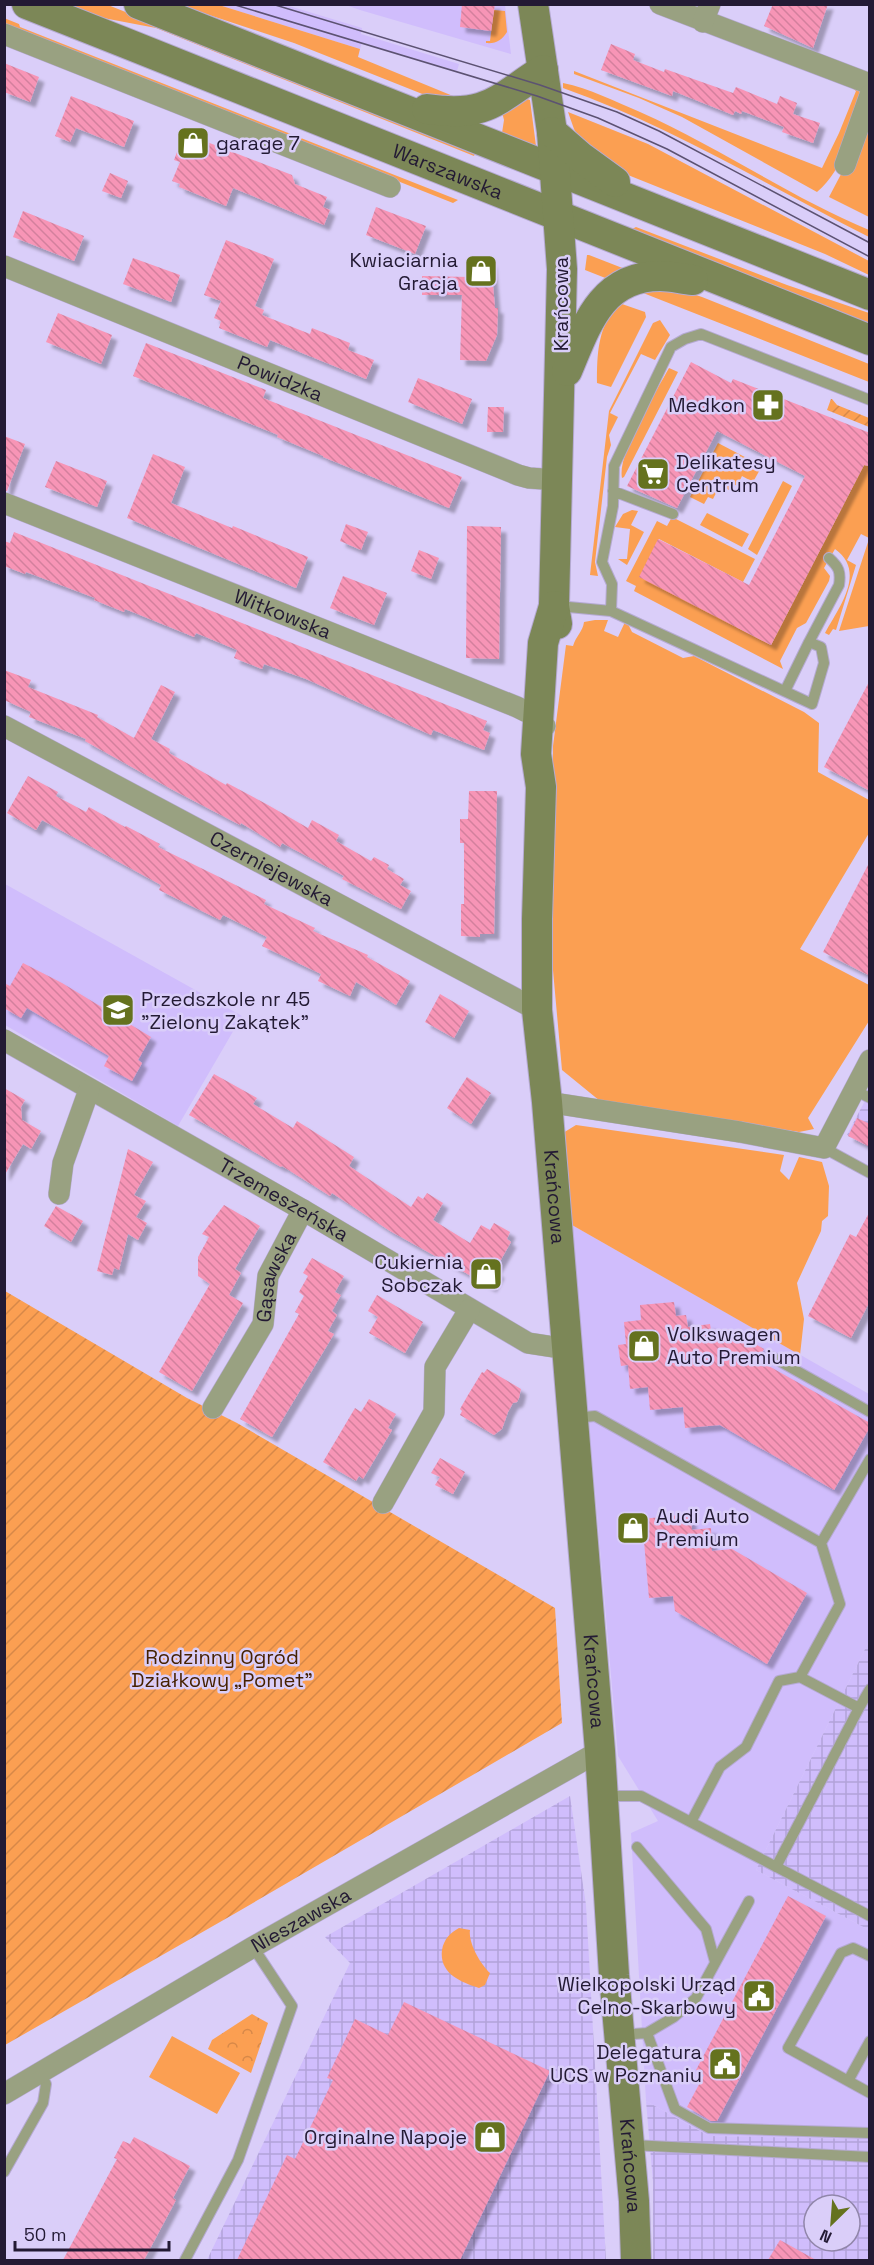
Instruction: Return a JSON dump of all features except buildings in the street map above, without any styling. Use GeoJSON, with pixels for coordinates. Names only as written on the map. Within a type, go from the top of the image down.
{"type":"FeatureCollection","features":[{"type":"Feature","properties":{"kind":"street","name":"Warszawska"},"geometry":{"type":"LineString","coordinates":[[27,4],[474,181],[559,217],[624,231],[732,285],[870,339]]}},
{"type":"Feature","properties":{"kind":"street","name":"Warszawska"},"geometry":{"type":"LineString","coordinates":[[139,4],[870,295]]}},
{"type":"Feature","properties":{"kind":"street","name":"Krańcowa"},"geometry":{"type":"LineString","coordinates":[[533,4],[556,170],[563,297],[554,606],[543,643],[544,727],[536,754],[541,787],[537,1010],[547,1102],[603,1796],[634,2034],[629,2144],[636,2260]]}},
{"type":"Feature","properties":{"kind":"street"},"geometry":{"type":"LineString","coordinates":[[660,4],[706,13],[870,84]]}},
{"type":"Feature","properties":{"kind":"street","name":"Warszawska"},"geometry":{"type":"LineString","coordinates":[[4,34],[390,187]]}},
{"type":"Feature","properties":{"kind":"street"},"geometry":{"type":"LineString","coordinates":[[389,103],[454,113],[477,110],[491,105],[543,70]]}},
{"type":"Feature","properties":{"kind":"street"},"geometry":{"type":"LineString","coordinates":[[844,165],[870,95]]}},
{"type":"Feature","properties":{"kind":"street"},"geometry":{"type":"LineString","coordinates":[[552,132],[608,177],[672,216]]}},
{"type":"Feature","properties":{"kind":"street"},"geometry":{"type":"LineString","coordinates":[[474,181],[556,170]]}},
{"type":"Feature","properties":{"kind":"street"},"geometry":{"type":"LineString","coordinates":[[624,231],[672,216]]}},
{"type":"Feature","properties":{"kind":"street","name":"Powidzka"},"geometry":{"type":"LineString","coordinates":[[4,266],[518,475],[534,479],[558,480]]}},
{"type":"Feature","properties":{"kind":"street"},"geometry":{"type":"LineString","coordinates":[[561,385],[590,318],[599,303],[614,289],[633,280],[660,276],[732,285]]}},
{"type":"Feature","properties":{"kind":"street","name":"Witkowska"},"geometry":{"type":"LineString","coordinates":[[4,502],[517,707],[544,727]]}},
{"type":"Feature","properties":{"kind":"street","name":"Czerniejewska"},"geometry":{"type":"LineString","coordinates":[[4,726],[537,1010]]}},
{"type":"Feature","properties":{"kind":"street","name":"Trzemeszeńska"},"geometry":{"type":"LineString","coordinates":[[4,1040],[303,1210],[528,1343],[567,1349]]}},
{"type":"Feature","properties":{"kind":"street"},"geometry":{"type":"LineString","coordinates":[[547,1102],[740,1132],[824,1148],[862,1094],[870,1060]]}},
{"type":"Feature","properties":{"kind":"street"},"geometry":{"type":"LineString","coordinates":[[59,1194],[63,1163],[89,1089]]}},
{"type":"Feature","properties":{"kind":"street","name":"Gąsawska"},"geometry":{"type":"LineString","coordinates":[[213,1408],[263,1324],[268,1276],[303,1210]]}},
{"type":"Feature","properties":{"kind":"street"},"geometry":{"type":"LineString","coordinates":[[383,1503],[434,1412],[435,1367],[469,1310]]}},
{"type":"Feature","properties":{"kind":"street","name":"Nieszawska"},"geometry":{"type":"LineString","coordinates":[[4,2094],[253,1947],[600,1751]]}},
{"type":"Feature","properties":{"kind":"lane"},"geometry":{"type":"LineString","coordinates":[[611,611],[612,584],[602,562],[613,506],[614,466],[671,347],[701,334],[870,400]]}},
{"type":"Feature","properties":{"kind":"lane"},"geometry":{"type":"LineString","coordinates":[[613,491],[674,514]]}},
{"type":"Feature","properties":{"kind":"lane"},"geometry":{"type":"LineString","coordinates":[[785,691],[839,585],[841,575],[837,565],[829,558]]}},
{"type":"Feature","properties":{"kind":"lane"},"geometry":{"type":"LineString","coordinates":[[554,606],[611,611],[812,704],[824,663],[821,647],[809,642]]}},
{"type":"Feature","properties":{"kind":"lane"},"geometry":{"type":"LineString","coordinates":[[824,1148],[870,1173]]}},
{"type":"Feature","properties":{"kind":"lane"},"geometry":{"type":"LineString","coordinates":[[772,1357],[870,1412]]}},
{"type":"Feature","properties":{"kind":"lane"},"geometry":{"type":"LineString","coordinates":[[573,1418],[595,1416],[821,1543],[840,1604],[800,1677]]}},
{"type":"Feature","properties":{"kind":"lane"},"geometry":{"type":"LineString","coordinates":[[821,1543],[870,1459]]}},
{"type":"Feature","properties":{"kind":"lane"},"geometry":{"type":"LineString","coordinates":[[691,1822],[720,1767],[746,1747],[779,1681],[800,1677],[859,1708]]}},
{"type":"Feature","properties":{"kind":"lane"},"geometry":{"type":"LineString","coordinates":[[776,1867],[870,1689]]}},
{"type":"Feature","properties":{"kind":"lane"},"geometry":{"type":"LineString","coordinates":[[603,1796],[641,1796],[870,1916]]}},
{"type":"Feature","properties":{"kind":"lane"},"geometry":{"type":"LineString","coordinates":[[637,1847],[706,1929],[715,1962]]}},
{"type":"Feature","properties":{"kind":"lane"},"geometry":{"type":"LineString","coordinates":[[749,1901],[696,1998],[674,2017],[634,2034],[675,2109],[709,2128],[870,2133]]}},
{"type":"Feature","properties":{"kind":"lane"},"geometry":{"type":"LineString","coordinates":[[185,2260],[238,2160],[292,2006],[253,1947]]}},
{"type":"Feature","properties":{"kind":"lane"},"geometry":{"type":"LineString","coordinates":[[870,1956],[853,1948],[841,1953],[789,2048],[870,2093]]}},
{"type":"Feature","properties":{"kind":"lane"},"geometry":{"type":"LineString","coordinates":[[848,2081],[870,2041]]}},
{"type":"Feature","properties":{"kind":"lane"},"geometry":{"type":"LineString","coordinates":[[4,2172],[43,2103],[46,2084],[40,2073]]}},
{"type":"Feature","properties":{"kind":"lane"},"geometry":{"type":"LineString","coordinates":[[629,2144],[870,2157]]}},
{"type":"Feature","properties":{"kind":"shaded area"},"geometry":{"type":"Polygon","coordinates":[[[219,5],[286,5],[362,28],[361,34],[459,64],[457,71],[362,43],[360,49],[219,5]]]}},
{"type":"Feature","properties":{"kind":"shaded area"},"geometry":{"type":"Polygon","coordinates":[[[346,5],[505,5],[511,54],[360,10],[346,5]]]}},
{"type":"Feature","properties":{"kind":"shaded area","name":"Przedszkole nr 45 \"Zielony Zakątek\""},"geometry":{"type":"Polygon","coordinates":[[[5,884],[242,1016],[178,1126],[5,1025],[5,884]]]}},
{"type":"Feature","properties":{"kind":"shaded area"},"geometry":{"type":"Polygon","coordinates":[[[869,1093],[869,1147],[847,1135],[869,1093]]]}},
{"type":"Feature","properties":{"kind":"shaded area"},"geometry":{"type":"Polygon","coordinates":[[[572,1225],[869,1394],[869,1641],[756,1870],[869,1930],[869,2139],[709,2136],[646,2101],[631,1833],[658,1821],[618,1756],[572,1225]]]}},
{"type":"Feature","properties":{"kind":"shaded area"},"geometry":{"type":"Polygon","coordinates":[[[869,1641],[869,1930],[756,1870],[869,1641]]]}},
{"type":"Feature","properties":{"kind":"shaded area"},"geometry":{"type":"Polygon","coordinates":[[[570,1796],[586,1905],[606,2260],[207,2260],[350,1963],[325,1937],[570,1796]]]}},
{"type":"Feature","properties":{"kind":"shaded area"},"geometry":{"type":"Polygon","coordinates":[[[646,2101],[709,2136],[869,2139],[869,2260],[653,2260],[653,2182],[646,2101]]]}},
{"type":"Feature","properties":{"kind":"green space"},"geometry":{"type":"Polygon","coordinates":[[[61,5],[108,5],[476,152],[474,156],[156,28],[98,17],[61,5]]]}},
{"type":"Feature","properties":{"kind":"green space"},"geometry":{"type":"Polygon","coordinates":[[[179,5],[219,5],[360,49],[358,57],[470,103],[435,99],[294,43],[179,5]]]}},
{"type":"Feature","properties":{"kind":"green space"},"geometry":{"type":"Polygon","coordinates":[[[494,10],[505,11],[507,32],[498,41],[486,43],[490,41],[494,10]]]}},
{"type":"Feature","properties":{"kind":"green space"},"geometry":{"type":"Polygon","coordinates":[[[4,18],[19,24],[20,27],[458,200],[453,203],[5,25],[4,18]]]}},
{"type":"Feature","properties":{"kind":"green space"},"geometry":{"type":"Polygon","coordinates":[[[574,71],[822,168],[856,91],[839,78],[860,89],[863,95],[841,160],[827,183],[817,192],[682,117],[574,74],[574,71]]]}},
{"type":"Feature","properties":{"kind":"green space"},"geometry":{"type":"Polygon","coordinates":[[[563,83],[583,88],[669,126],[811,203],[869,230],[869,237],[681,138],[563,88],[563,83]]]}},
{"type":"Feature","properties":{"kind":"green space"},"geometry":{"type":"Polygon","coordinates":[[[515,95],[530,100],[536,146],[502,133],[504,120],[501,108],[515,95]]]}},
{"type":"Feature","properties":{"kind":"green space"},"geometry":{"type":"Polygon","coordinates":[[[869,104],[869,217],[829,197],[849,159],[869,104]]]}},
{"type":"Feature","properties":{"kind":"green space"},"geometry":{"type":"Polygon","coordinates":[[[568,112],[648,144],[869,261],[869,275],[825,254],[613,169],[583,145],[568,112]]]}},
{"type":"Feature","properties":{"kind":"green space"},"geometry":{"type":"Polygon","coordinates":[[[636,227],[787,285],[869,313],[869,329],[630,230],[636,227]]]}},
{"type":"Feature","properties":{"kind":"green space"},"geometry":{"type":"Polygon","coordinates":[[[587,255],[625,269],[613,281],[585,270],[587,255]]]}},
{"type":"Feature","properties":{"kind":"green space"},"geometry":{"type":"Polygon","coordinates":[[[633,289],[678,289],[702,297],[869,364],[869,382],[633,289]]]}},
{"type":"Feature","properties":{"kind":"green space"},"geometry":{"type":"Polygon","coordinates":[[[622,304],[645,312],[646,317],[611,387],[597,383],[598,351],[608,320],[622,304]]]}},
{"type":"Feature","properties":{"kind":"green space"},"geometry":{"type":"Polygon","coordinates":[[[660,320],[670,335],[655,360],[641,354],[610,413],[618,417],[609,435],[611,445],[607,457],[595,562],[598,576],[590,575],[609,411],[653,323],[660,320]]]}},
{"type":"Feature","properties":{"kind":"green space"},"geometry":{"type":"Polygon","coordinates":[[[669,368],[678,372],[622,478],[625,454],[631,439],[669,368]]]}},
{"type":"Feature","properties":{"kind":"green space"},"geometry":{"type":"Polygon","coordinates":[[[831,399],[837,405],[869,418],[869,427],[827,410],[831,399]]]}},
{"type":"Feature","properties":{"kind":"green space"},"geometry":{"type":"Polygon","coordinates":[[[718,443],[762,466],[753,482],[742,476],[737,486],[732,483],[729,490],[720,485],[713,499],[708,497],[704,504],[690,497],[718,443]]]}},
{"type":"Feature","properties":{"kind":"green space"},"geometry":{"type":"Polygon","coordinates":[[[864,465],[869,466],[869,538],[861,534],[847,560],[856,565],[836,630],[833,629],[829,635],[825,633],[843,601],[850,579],[849,568],[844,558],[835,549],[824,568],[830,576],[829,581],[806,623],[797,628],[780,661],[783,669],[634,591],[636,586],[626,581],[657,521],[667,526],[672,517],[755,559],[743,582],[659,539],[643,570],[738,628],[771,645],[864,465]]]}},
{"type":"Feature","properties":{"kind":"green space"},"geometry":{"type":"Polygon","coordinates":[[[783,481],[792,486],[757,555],[748,549],[783,481]]]}},
{"type":"Feature","properties":{"kind":"green space"},"geometry":{"type":"Polygon","coordinates":[[[632,510],[638,511],[631,525],[644,532],[627,565],[618,559],[627,559],[630,529],[615,527],[623,514],[632,510]]]}},
{"type":"Feature","properties":{"kind":"green space"},"geometry":{"type":"Polygon","coordinates":[[[707,513],[749,534],[742,547],[700,525],[707,513]]]}},
{"type":"Feature","properties":{"kind":"green space"},"geometry":{"type":"Polygon","coordinates":[[[869,539],[869,626],[839,631],[869,539]]]}},
{"type":"Feature","properties":{"kind":"green space"},"geometry":{"type":"Polygon","coordinates":[[[608,620],[604,631],[618,637],[625,622],[632,632],[683,658],[694,656],[804,712],[819,723],[818,772],[869,800],[869,833],[800,949],[869,985],[869,1021],[808,1118],[814,1129],[799,1132],[600,1101],[562,1070],[551,948],[553,746],[566,645],[573,646],[584,622],[608,620]]]}},
{"type":"Feature","properties":{"kind":"green space"},"geometry":{"type":"Polygon","coordinates":[[[576,1125],[784,1155],[780,1171],[789,1180],[799,1157],[822,1162],[829,1186],[828,1216],[822,1221],[821,1231],[797,1283],[804,1319],[800,1355],[572,1225],[563,1133],[576,1125]]]}},
{"type":"Feature","properties":{"kind":"green space","name":"Rodzinny Ogród Działkowy „Pomet”"},"geometry":{"type":"Polygon","coordinates":[[[5,1291],[187,1398],[237,1423],[555,1608],[562,1723],[5,2045],[5,1291]]]}},
{"type":"Feature","properties":{"kind":"green space"},"geometry":{"type":"Polygon","coordinates":[[[459,1928],[470,1930],[471,1941],[476,1953],[490,1973],[485,1985],[479,1988],[458,1979],[447,1971],[444,1965],[442,1950],[444,1943],[450,1934],[459,1928]]]}},
{"type":"Feature","properties":{"kind":"green space"},"geometry":{"type":"Polygon","coordinates":[[[252,2014],[268,2023],[251,2073],[208,2049],[212,2040],[252,2014]]]}},
{"type":"Feature","properties":{"kind":"green space"},"geometry":{"type":"Polygon","coordinates":[[[172,2036],[240,2073],[217,2114],[149,2077],[172,2036]]]}},
{"type":"Feature","properties":{"kind":"tram line"},"geometry":{"type":"LineString","coordinates":[[232,4],[537,96],[598,118],[667,149],[870,257]]}},
{"type":"Feature","properties":{"kind":"tram line"},"geometry":{"type":"LineString","coordinates":[[272,4],[540,85],[617,112],[659,131],[870,243]]}},
{"type":"Feature","properties":{"kind":"place","name":"garage 7"},"geometry":{"type":"Point","coordinates":[193,143]}},
{"type":"Feature","properties":{"kind":"place","name":"Kwiaciarnia Gracja"},"geometry":{"type":"Point","coordinates":[481,271]}},
{"type":"Feature","properties":{"kind":"place","name":"Medkon"},"geometry":{"type":"Point","coordinates":[768,405]}},
{"type":"Feature","properties":{"kind":"place","name":"Delikatesy Centrum"},"geometry":{"type":"Point","coordinates":[653,474]}},
{"type":"Feature","properties":{"kind":"place","name":"Przedszkole nr 45 \"Zielony Zakątek\""},"geometry":{"type":"Point","coordinates":[118,1010]}},
{"type":"Feature","properties":{"kind":"place","name":"Cukiernia Sobczak"},"geometry":{"type":"Point","coordinates":[486,1274]}},
{"type":"Feature","properties":{"kind":"place","name":"Volkswagen Auto Premium"},"geometry":{"type":"Point","coordinates":[644,1346]}},
{"type":"Feature","properties":{"kind":"place","name":"Audi Auto Premium"},"geometry":{"type":"Point","coordinates":[633,1528]}},
{"type":"Feature","properties":{"kind":"place","name":"Wielkopolski Urząd Celno-Skarbowy"},"geometry":{"type":"Point","coordinates":[759,1996]}},
{"type":"Feature","properties":{"kind":"place","name":"Delegatura UCS w Poznaniu"},"geometry":{"type":"Point","coordinates":[725,2064]}},
{"type":"Feature","properties":{"kind":"place","name":"Orginalne Napoje"},"geometry":{"type":"Point","coordinates":[490,2137]}}]}
